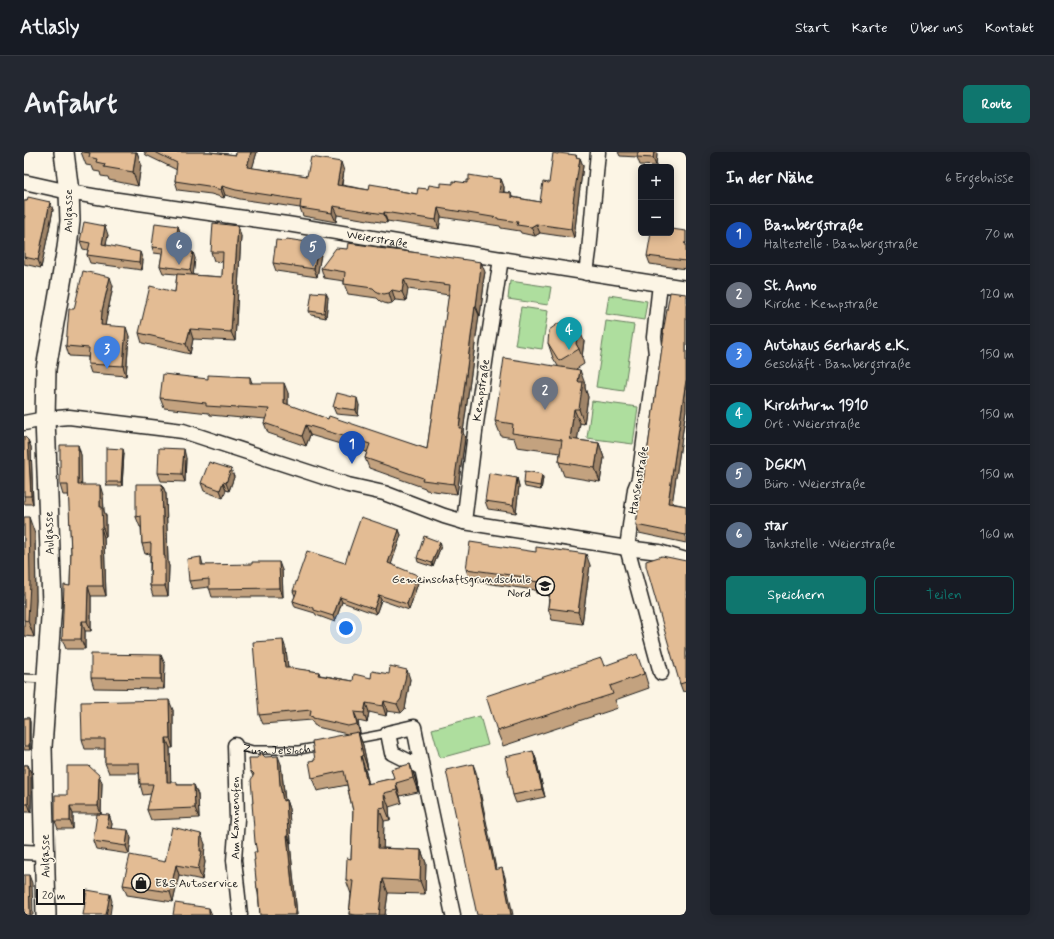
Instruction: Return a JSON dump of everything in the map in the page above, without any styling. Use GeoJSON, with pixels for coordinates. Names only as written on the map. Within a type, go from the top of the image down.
{"type":"FeatureCollection","features":[{"type":"Feature","properties":{"kind":"main road","name":"Aulgasse"},"geometry":{"type":"LineString","coordinates":[[46,915],[42,747],[52,603],[45,419],[46,369],[67,248],[70,221],[69,192],[64,152]]}},
{"type":"Feature","properties":{"kind":"street"},"geometry":{"type":"LineString","coordinates":[[586,273],[598,152]]}},
{"type":"Feature","properties":{"kind":"street","name":"Weierstraße"},"geometry":{"type":"LineString","coordinates":[[24,182],[104,198],[287,224],[686,288]]}},
{"type":"Feature","properties":{"kind":"street","name":"Kempstraße"},"geometry":{"type":"LineString","coordinates":[[464,522],[476,424],[501,259]]}},
{"type":"Feature","properties":{"kind":"street","name":"Hansenstraße"},"geometry":{"type":"LineString","coordinates":[[660,284],[654,338],[656,354],[639,479],[635,490],[627,548],[661,673]]}},
{"type":"Feature","properties":{"kind":"street"},"geometry":{"type":"LineString","coordinates":[[24,423],[69,417],[183,431],[348,486],[384,493],[464,522],[659,552],[686,560]]}},
{"type":"Feature","properties":{"kind":"street"},"geometry":{"type":"LineString","coordinates":[[422,768],[392,754],[388,732],[414,727],[453,915]]}},
{"type":"Feature","properties":{"kind":"street","name":"Am Kannenofen"},"geometry":{"type":"LineString","coordinates":[[235,745],[237,819],[234,860],[240,915]]}},
{"type":"Feature","properties":{"kind":"street"},"geometry":{"type":"LineString","coordinates":[[24,852],[45,853]]}},
{"type":"Feature","properties":{"kind":"lane"},"geometry":{"type":"LineString","coordinates":[[24,678],[47,679]]}},
{"type":"Feature","properties":{"kind":"lane"},"geometry":{"type":"LineString","coordinates":[[344,741],[388,732]]}},
{"type":"Feature","properties":{"kind":"lane","name":"Zum Jelsloch"},"geometry":{"type":"LineString","coordinates":[[235,745],[253,750],[299,750],[329,744]]}},
{"type":"Feature","properties":{"kind":"green space"},"geometry":{"type":"Polygon","coordinates":[[[510,281],[551,287],[548,305],[508,299],[510,281]]]}},
{"type":"Feature","properties":{"kind":"green space"},"geometry":{"type":"Polygon","coordinates":[[[609,295],[647,301],[644,320],[606,314],[609,295]]]}},
{"type":"Feature","properties":{"kind":"green space"},"geometry":{"type":"Polygon","coordinates":[[[521,307],[548,311],[542,349],[515,345],[521,307]]]}},
{"type":"Feature","properties":{"kind":"green space"},"geometry":{"type":"Polygon","coordinates":[[[606,321],[634,325],[624,391],[596,387],[606,321]]]}},
{"type":"Feature","properties":{"kind":"green space"},"geometry":{"type":"Polygon","coordinates":[[[592,401],[638,407],[633,444],[587,438],[592,401]]]}},
{"type":"Feature","properties":{"kind":"green space"},"geometry":{"type":"Polygon","coordinates":[[[480,716],[488,745],[440,758],[432,729],[480,716]]]}},
{"type":"Feature","properties":{"kind":"building"},"geometry":{"type":"Polygon","coordinates":[[[84,152],[136,152],[133,172],[104,167],[105,164],[96,162],[97,159],[89,157],[90,153],[84,152]]]}},
{"type":"Feature","properties":{"kind":"building"},"geometry":{"type":"Polygon","coordinates":[[[155,152],[210,152],[236,155],[236,152],[251,152],[247,167],[307,176],[311,157],[341,162],[337,185],[369,190],[370,184],[417,194],[418,188],[428,189],[429,185],[441,187],[441,183],[453,184],[453,181],[467,183],[467,180],[469,180],[469,175],[488,177],[501,179],[499,192],[511,193],[511,197],[540,202],[543,182],[549,183],[553,153],[576,155],[576,157],[580,158],[573,202],[571,229],[536,224],[531,227],[517,225],[518,222],[438,208],[436,220],[333,206],[332,213],[300,208],[301,200],[236,190],[222,186],[221,190],[208,186],[175,181],[177,163],[155,152]]]}},
{"type":"Feature","properties":{"kind":"building"},"geometry":{"type":"Polygon","coordinates":[[[638,152],[654,152],[653,158],[637,157],[638,152]]]}},
{"type":"Feature","properties":{"kind":"building"},"geometry":{"type":"Polygon","coordinates":[[[28,197],[50,202],[38,260],[24,257],[24,201],[27,201],[28,197]]]}},
{"type":"Feature","properties":{"kind":"building"},"geometry":{"type":"Polygon","coordinates":[[[84,222],[105,226],[102,244],[140,252],[139,262],[87,255],[90,243],[80,241],[84,222]]]}},
{"type":"Feature","properties":{"kind":"building"},"geometry":{"type":"Polygon","coordinates":[[[155,223],[178,226],[175,250],[193,252],[190,270],[160,266],[163,248],[152,247],[155,223]]]}},
{"type":"Feature","properties":{"kind":"building"},"geometry":{"type":"Polygon","coordinates":[[[213,223],[238,226],[231,332],[190,329],[186,344],[139,333],[150,286],[175,292],[177,274],[222,277],[223,252],[211,252],[213,223]]]}},
{"type":"Feature","properties":{"kind":"building"},"geometry":{"type":"Polygon","coordinates":[[[674,229],[686,231],[686,243],[684,243],[686,244],[686,261],[647,256],[650,236],[674,236],[674,229]]]}},
{"type":"Feature","properties":{"kind":"building"},"geometry":{"type":"Polygon","coordinates":[[[287,239],[307,242],[307,244],[318,246],[314,269],[273,263],[276,240],[286,241],[287,239]]]}},
{"type":"Feature","properties":{"kind":"building"},"geometry":{"type":"Polygon","coordinates":[[[348,243],[481,262],[459,428],[462,428],[454,484],[422,480],[423,478],[365,458],[370,444],[306,425],[302,436],[264,423],[269,409],[206,406],[206,403],[160,398],[163,374],[208,379],[208,375],[250,377],[250,383],[284,383],[284,403],[328,419],[329,416],[427,449],[450,285],[404,279],[402,292],[392,290],[389,293],[384,294],[373,288],[344,284],[345,272],[321,268],[336,248],[347,249],[348,243]]]}},
{"type":"Feature","properties":{"kind":"building"},"geometry":{"type":"Polygon","coordinates":[[[83,271],[110,277],[102,311],[101,325],[126,327],[123,366],[88,364],[89,348],[66,346],[69,309],[74,309],[83,271]]]}},
{"type":"Feature","properties":{"kind":"building"},"geometry":{"type":"Polygon","coordinates":[[[312,292],[326,293],[324,313],[309,311],[312,292]]]}},
{"type":"Feature","properties":{"kind":"building"},"geometry":{"type":"Polygon","coordinates":[[[670,292],[686,294],[686,380],[668,503],[686,506],[686,535],[636,525],[670,292]]]}},
{"type":"Feature","properties":{"kind":"building"},"geometry":{"type":"Polygon","coordinates":[[[559,323],[578,326],[576,344],[579,349],[559,361],[548,343],[549,330],[559,323]]]}},
{"type":"Feature","properties":{"kind":"building"},"geometry":{"type":"Polygon","coordinates":[[[504,358],[580,370],[578,382],[583,382],[579,409],[574,409],[570,439],[599,443],[595,468],[559,462],[562,440],[512,433],[513,424],[495,421],[504,358]]]}},
{"type":"Feature","properties":{"kind":"building"},"geometry":{"type":"Polygon","coordinates":[[[337,393],[357,398],[356,410],[333,407],[337,393]]]}},
{"type":"Feature","properties":{"kind":"building"},"geometry":{"type":"Polygon","coordinates":[[[24,436],[28,440],[31,496],[24,496],[24,436]]]}},
{"type":"Feature","properties":{"kind":"building"},"geometry":{"type":"Polygon","coordinates":[[[60,445],[78,445],[78,485],[100,485],[100,507],[102,507],[103,528],[101,528],[103,586],[88,586],[87,621],[82,621],[81,639],[62,639],[64,585],[70,586],[71,552],[68,485],[60,485],[60,445]]]}},
{"type":"Feature","properties":{"kind":"building"},"geometry":{"type":"Polygon","coordinates":[[[106,448],[123,449],[121,482],[106,482],[106,448]]]}},
{"type":"Feature","properties":{"kind":"building"},"geometry":{"type":"Polygon","coordinates":[[[159,448],[184,449],[182,474],[158,473],[159,448]]]}},
{"type":"Feature","properties":{"kind":"building"},"geometry":{"type":"Polygon","coordinates":[[[209,462],[231,469],[226,483],[223,482],[220,490],[201,483],[209,462]]]}},
{"type":"Feature","properties":{"kind":"building"},"geometry":{"type":"Polygon","coordinates":[[[525,471],[542,474],[540,486],[524,483],[525,471]]]}},
{"type":"Feature","properties":{"kind":"building"},"geometry":{"type":"Polygon","coordinates":[[[489,473],[517,478],[513,505],[485,501],[489,473]]]}},
{"type":"Feature","properties":{"kind":"building"},"geometry":{"type":"Polygon","coordinates":[[[136,484],[162,484],[165,586],[150,586],[151,543],[142,544],[141,516],[136,517],[136,484]]]}},
{"type":"Feature","properties":{"kind":"building"},"geometry":{"type":"Polygon","coordinates":[[[24,517],[29,517],[30,583],[28,621],[24,620],[24,517]]]}},
{"type":"Feature","properties":{"kind":"building"},"geometry":{"type":"Polygon","coordinates":[[[361,517],[399,530],[388,563],[417,575],[407,604],[379,595],[374,609],[340,597],[333,616],[293,601],[297,591],[293,591],[307,551],[345,563],[361,517]]]}},
{"type":"Feature","properties":{"kind":"building"},"geometry":{"type":"Polygon","coordinates":[[[424,536],[440,542],[432,563],[417,558],[424,536]]]}},
{"type":"Feature","properties":{"kind":"building","name":"Gemeinschaftsgrundschule Nord"},"geometry":{"type":"Polygon","coordinates":[[[470,542],[536,552],[536,547],[586,554],[578,612],[548,608],[551,584],[532,581],[532,578],[466,569],[470,542]]]}},
{"type":"Feature","properties":{"kind":"building"},"geometry":{"type":"Polygon","coordinates":[[[662,556],[686,561],[686,682],[680,684],[646,566],[646,561],[662,556]]]}},
{"type":"Feature","properties":{"kind":"building"},"geometry":{"type":"Polygon","coordinates":[[[201,557],[201,565],[279,562],[280,588],[209,589],[209,579],[189,581],[187,559],[201,557]]]}},
{"type":"Feature","properties":{"kind":"building"},"geometry":{"type":"Polygon","coordinates":[[[283,640],[285,668],[319,672],[318,675],[353,681],[354,674],[371,678],[372,671],[389,674],[390,666],[407,670],[401,699],[397,704],[384,701],[383,706],[366,703],[364,713],[354,712],[357,724],[348,726],[313,718],[310,716],[311,710],[259,715],[253,642],[283,640]]]}},
{"type":"Feature","properties":{"kind":"building"},"geometry":{"type":"Polygon","coordinates":[[[91,654],[161,655],[161,679],[91,678],[91,654]]]}},
{"type":"Feature","properties":{"kind":"building"},"geometry":{"type":"Polygon","coordinates":[[[637,654],[644,674],[610,686],[613,694],[497,731],[486,696],[601,658],[604,666],[637,654]]]}},
{"type":"Feature","properties":{"kind":"building"},"geometry":{"type":"Polygon","coordinates":[[[169,700],[170,738],[166,738],[167,782],[177,782],[177,785],[194,785],[195,808],[147,810],[153,784],[140,784],[139,763],[105,763],[105,739],[82,739],[81,702],[169,700]]]}},
{"type":"Feature","properties":{"kind":"building"},"geometry":{"type":"Polygon","coordinates":[[[24,718],[29,718],[29,746],[24,746],[24,718]]]}},
{"type":"Feature","properties":{"kind":"building"},"geometry":{"type":"Polygon","coordinates":[[[358,732],[367,784],[394,778],[391,769],[410,764],[413,778],[396,783],[397,790],[384,793],[385,807],[379,808],[378,848],[421,850],[420,881],[383,879],[379,915],[349,914],[353,881],[346,880],[347,858],[351,859],[353,811],[344,771],[312,778],[309,761],[315,760],[312,741],[358,732]]]}},
{"type":"Feature","properties":{"kind":"building"},"geometry":{"type":"Polygon","coordinates":[[[533,751],[542,789],[513,795],[505,757],[533,751]]]}},
{"type":"Feature","properties":{"kind":"building"},"geometry":{"type":"Polygon","coordinates":[[[261,753],[265,757],[278,756],[280,785],[283,801],[286,800],[287,835],[295,915],[260,915],[254,860],[254,852],[257,852],[251,780],[254,774],[250,770],[249,758],[257,758],[261,753]]]}},
{"type":"Feature","properties":{"kind":"building"},"geometry":{"type":"Polygon","coordinates":[[[473,764],[495,870],[502,868],[511,915],[477,915],[446,770],[473,764]]]}},
{"type":"Feature","properties":{"kind":"building"},"geometry":{"type":"Polygon","coordinates":[[[24,765],[28,765],[28,804],[24,804],[24,765]]]}},
{"type":"Feature","properties":{"kind":"building"},"geometry":{"type":"Polygon","coordinates":[[[67,766],[89,766],[99,775],[98,806],[70,806],[70,821],[55,821],[55,795],[67,795],[67,766]]]}},
{"type":"Feature","properties":{"kind":"building"},"geometry":{"type":"Polygon","coordinates":[[[97,814],[109,815],[107,828],[128,830],[126,846],[93,841],[97,814]]]}},
{"type":"Feature","properties":{"kind":"building"},"geometry":{"type":"Polygon","coordinates":[[[172,827],[201,834],[200,851],[202,851],[198,869],[176,865],[170,892],[123,885],[130,855],[165,862],[172,827]]]}},
{"type":"Feature","properties":{"kind":"building"},"geometry":{"type":"Polygon","coordinates":[[[24,875],[29,875],[30,915],[24,915],[24,875]]]}},
{"type":"Feature","properties":{"kind":"building"},"geometry":{"type":"Polygon","coordinates":[[[87,890],[110,894],[106,915],[83,915],[87,890]]]}},
{"type":"Feature","properties":{"kind":"building"},"geometry":{"type":"Polygon","coordinates":[[[175,903],[209,908],[210,915],[173,915],[175,903]]]}},
{"type":"Feature","properties":{"kind":"place","name":"star"},"geometry":{"type":"Point","coordinates":[179,265]}},
{"type":"Feature","properties":{"kind":"place","name":"DGKM"},"geometry":{"type":"Point","coordinates":[313,267]}},
{"type":"Feature","properties":{"kind":"place","name":"Kirchturm 1910"},"geometry":{"type":"Point","coordinates":[569,350]}},
{"type":"Feature","properties":{"kind":"place","name":"Autohaus Gerhards e.K."},"geometry":{"type":"Point","coordinates":[107,369]}},
{"type":"Feature","properties":{"kind":"place","name":"St. Anno"},"geometry":{"type":"Point","coordinates":[545,410]}},
{"type":"Feature","properties":{"kind":"place","name":"Bambergstraße"},"geometry":{"type":"Point","coordinates":[352,464]}},
{"type":"Feature","properties":{"kind":"place","name":"Gemeinschaftsgrundschule Nord"},"geometry":{"type":"Point","coordinates":[545,586]}},
{"type":"Feature","properties":{"kind":"place","name":"E&S Autoservice"},"geometry":{"type":"Point","coordinates":[141,883]}}]}
